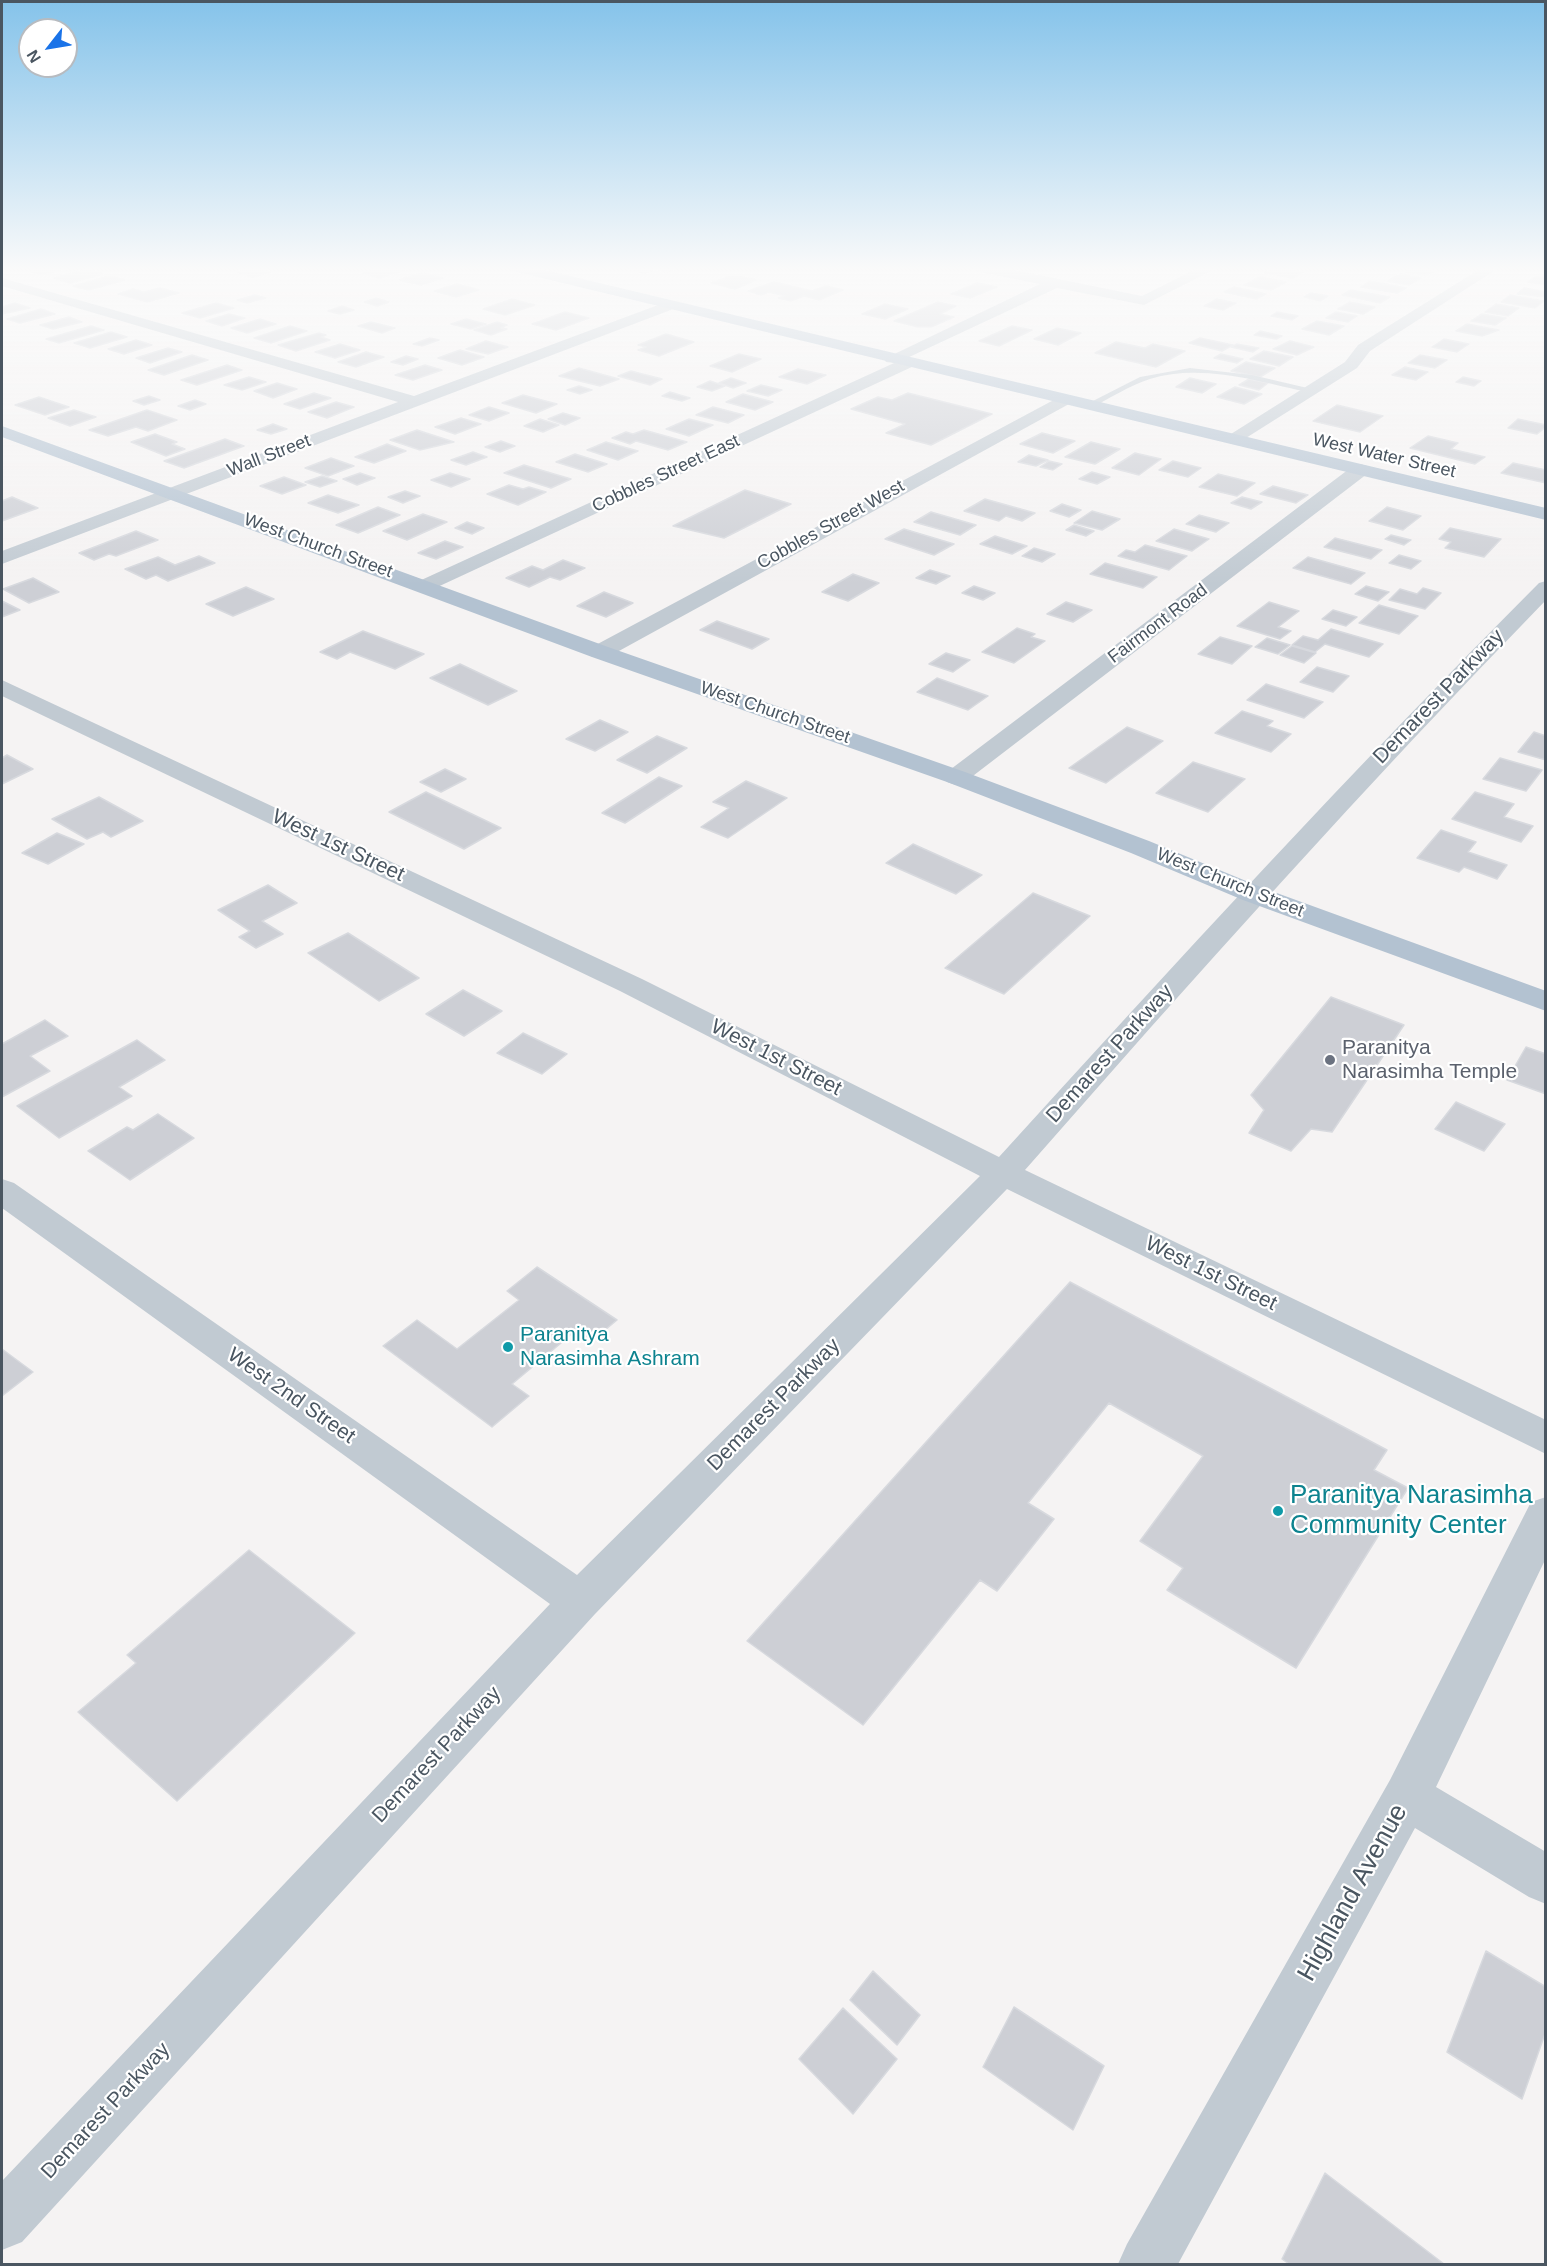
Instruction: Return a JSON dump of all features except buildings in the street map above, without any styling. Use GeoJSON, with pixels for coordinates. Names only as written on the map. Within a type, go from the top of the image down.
{"type":"FeatureCollection","features":[{"type":"Feature","properties":{"kind":"main road","name":"West Water Street"},"geometry":{"type":"LineString","coordinates":[[949,373],[1545,514]]}},
{"type":"Feature","properties":{"kind":"main road","name":"West Church Street"},"geometry":{"type":"LineString","coordinates":[[2,431],[600,652],[956,777],[1140,847],[1253,894],[1545,1002]]}},
{"type":"Feature","properties":{"kind":"street"},"geometry":{"type":"LineString","coordinates":[[315,373],[412,401]]}},
{"type":"Feature","properties":{"kind":"street","name":"Wall Street"},"geometry":{"type":"LineString","coordinates":[[2,558],[488,373]]}},
{"type":"Feature","properties":{"kind":"street","name":"Cobbles Street East"},"geometry":{"type":"LineString","coordinates":[[424,586],[875,373]]}},
{"type":"Feature","properties":{"kind":"street"},"geometry":{"type":"LineString","coordinates":[[1232,440],[1339,373]]}},
{"type":"Feature","properties":{"kind":"street","name":"Cobbles Street West"},"geometry":{"type":"LineString","coordinates":[[600,652],[1063,400]]}},
{"type":"Feature","properties":{"kind":"street","name":"Fairmont Road"},"geometry":{"type":"LineString","coordinates":[[956,777],[1360,470]]}},
{"type":"Feature","properties":{"kind":"street","name":"Demarest Parkway"},"geometry":{"type":"LineString","coordinates":[[2,2222],[580,1601],[1003,1173],[1253,894],[1408,728],[1545,587]]}},
{"type":"Feature","properties":{"kind":"street","name":"West 1st Street"},"geometry":{"type":"LineString","coordinates":[[2,687],[631,985],[1003,1173],[1545,1438]]}},
{"type":"Feature","properties":{"kind":"street","name":"West 2nd Street"},"geometry":{"type":"LineString","coordinates":[[2,1191],[580,1601]]}},
{"type":"Feature","properties":{"kind":"street","name":"Highland Avenue"},"geometry":{"type":"LineString","coordinates":[[1147,2265],[1407,1796],[1545,1514]]}},
{"type":"Feature","properties":{"kind":"street"},"geometry":{"type":"LineString","coordinates":[[1407,1796],[1545,1880]]}},
{"type":"Feature","properties":{"kind":"lane"},"geometry":{"type":"LineString","coordinates":[[1088,406],[1138,380],[1163,374],[1221,374],[1311,390]]}},
{"type":"Feature","properties":{"kind":"place","name":"Paranitya Narasimha Temple"},"geometry":{"type":"Point","coordinates":[1330,1060]}},
{"type":"Feature","properties":{"kind":"place","name":"Paranitya Narasimha Ashram"},"geometry":{"type":"Point","coordinates":[508,1347]}},
{"type":"Feature","properties":{"kind":"place","name":"Paranitya Narasimha Community Center"},"geometry":{"type":"Point","coordinates":[1278,1511]}}]}
